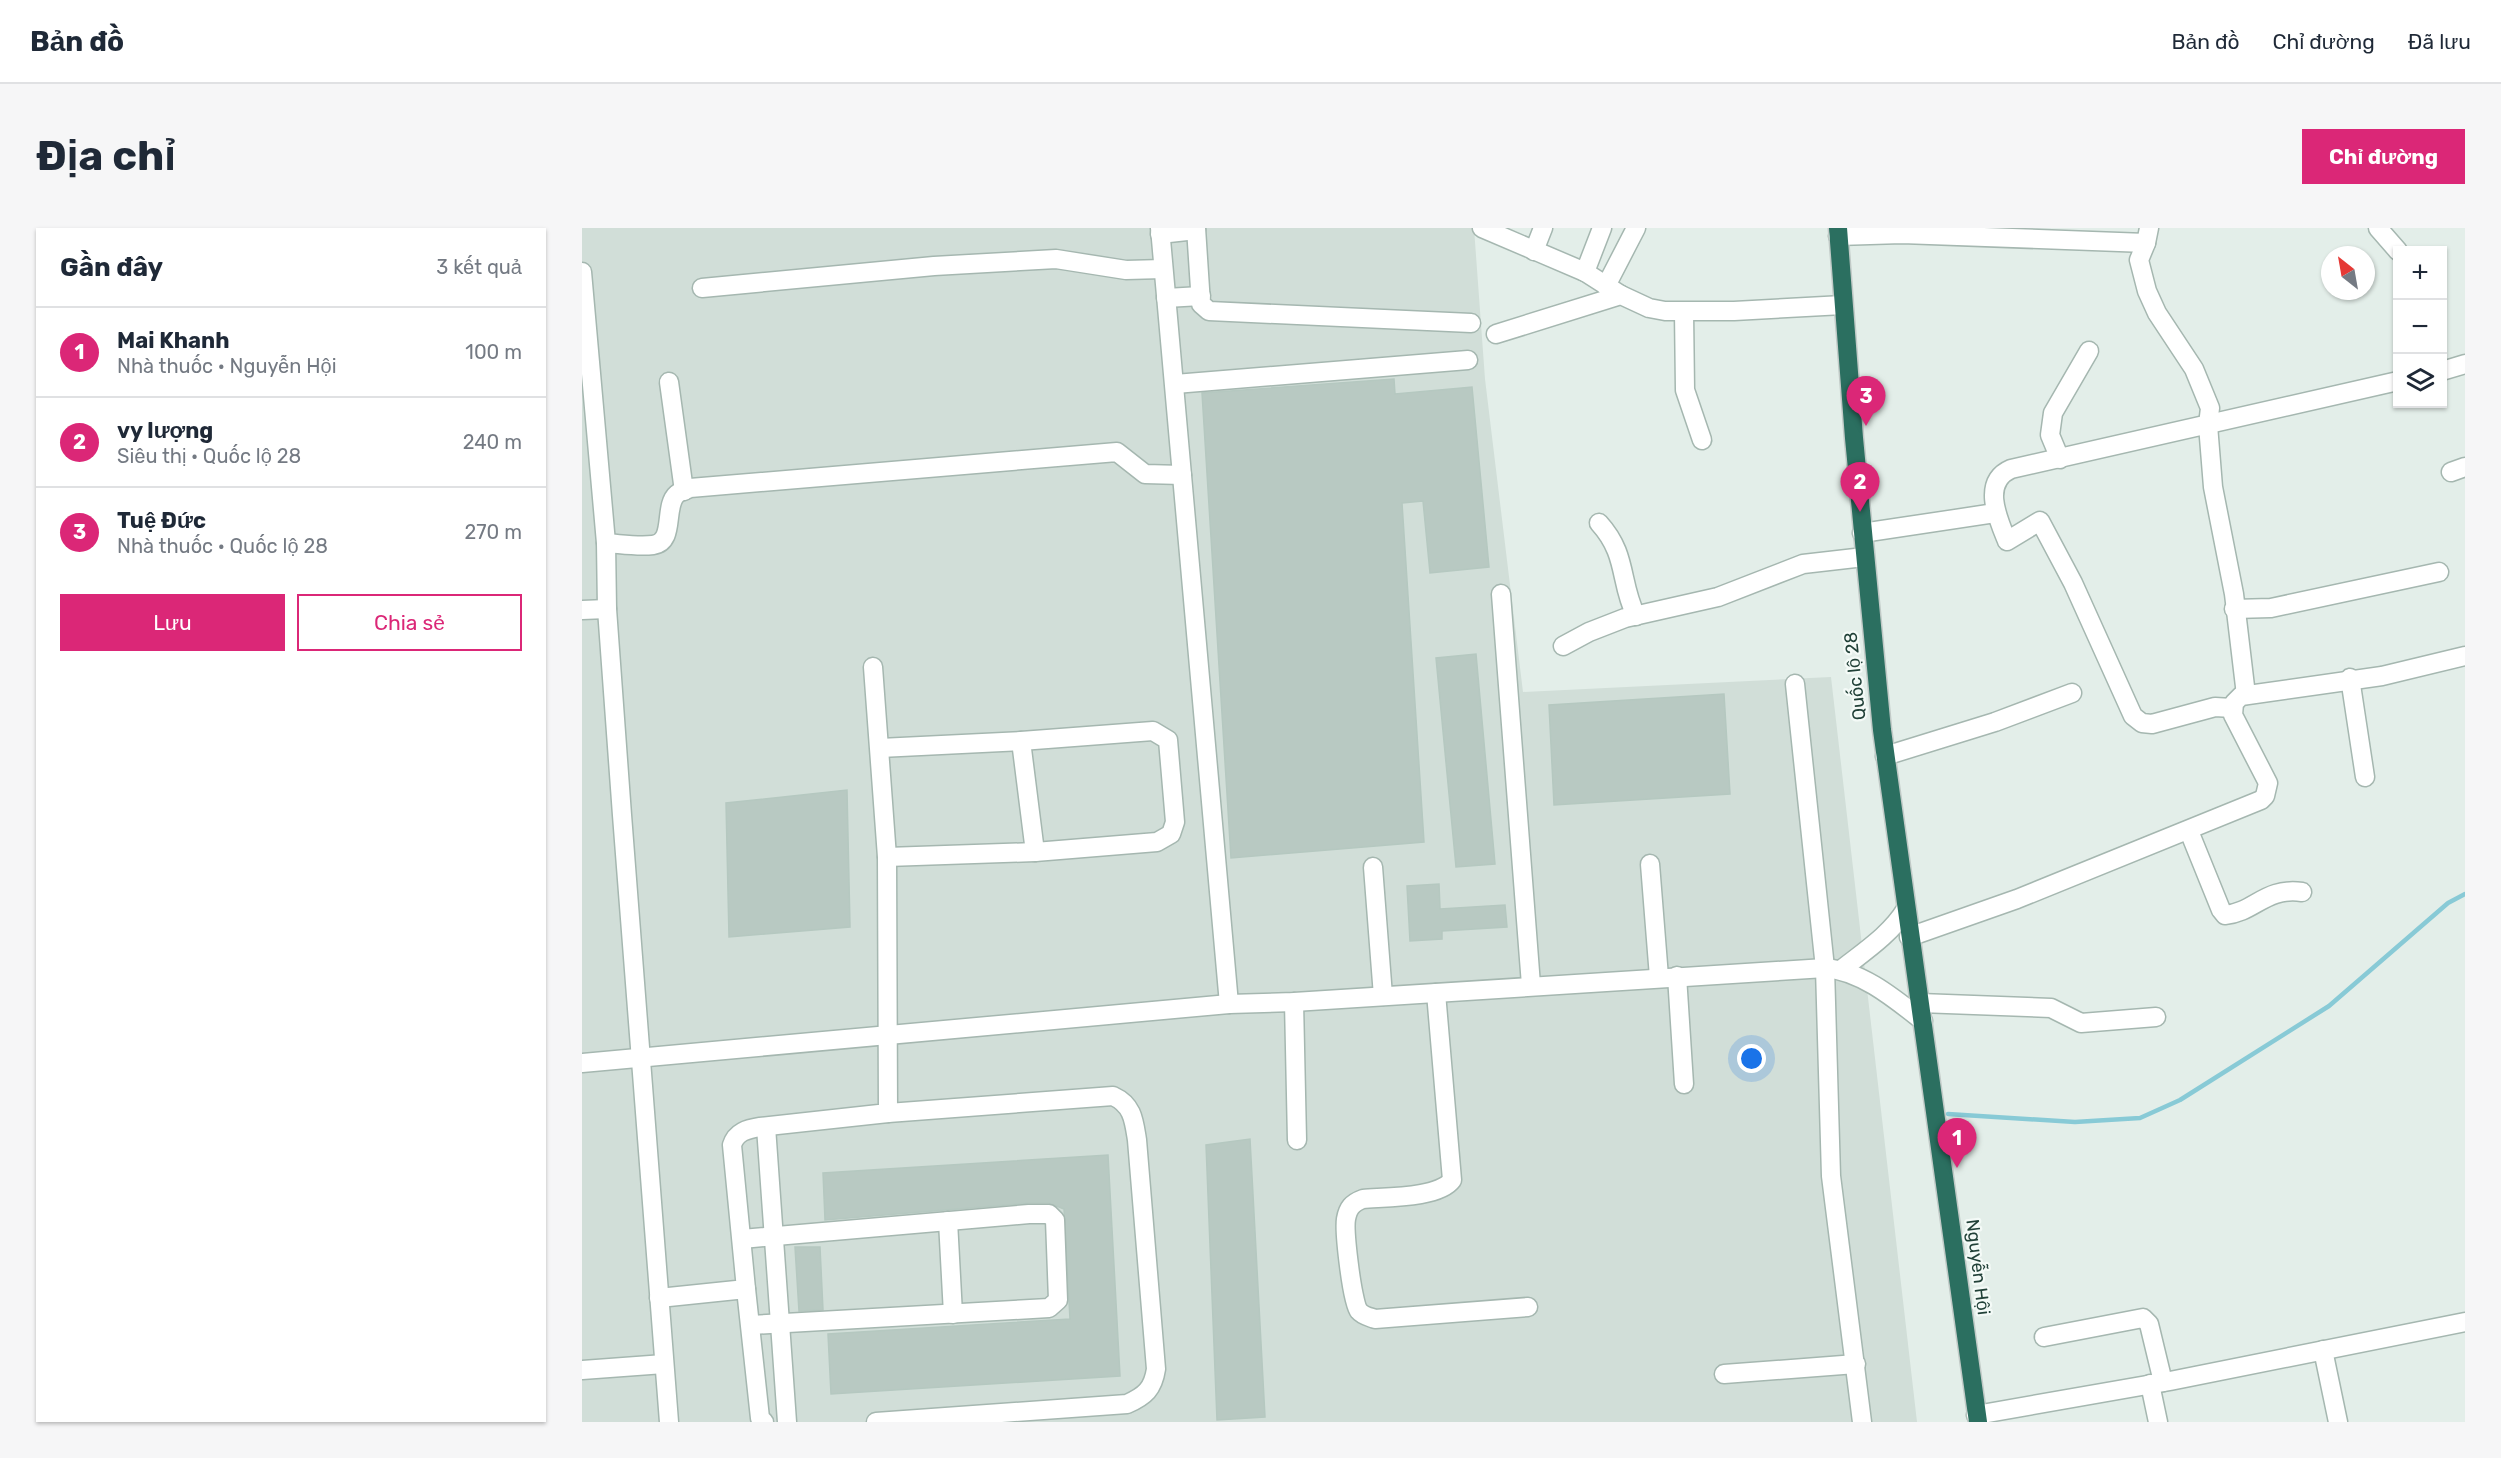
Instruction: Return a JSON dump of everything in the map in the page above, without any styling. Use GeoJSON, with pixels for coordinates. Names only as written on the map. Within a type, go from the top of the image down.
{"type":"FeatureCollection","features":[{"type":"Feature","properties":{"kind":"highway","name":"Quốc lộ 28"},"geometry":{"type":"LineString","coordinates":[[1838,232],[1864,556],[1886,756],[1909,937],[1937,1116]]}},
{"type":"Feature","properties":{"kind":"highway","name":"Nguyễn Hội"},"geometry":{"type":"LineString","coordinates":[[1937,1116],[1977,1419]]}},
{"type":"Feature","properties":{"kind":"street"},"geometry":{"type":"LineString","coordinates":[[1482,228],[1585,272],[1614,291],[1649,308],[1684,312],[1843,305]]}},
{"type":"Feature","properties":{"kind":"street"},"geometry":{"type":"LineString","coordinates":[[1534,251],[1543,228]]}},
{"type":"Feature","properties":{"kind":"street"},"geometry":{"type":"LineString","coordinates":[[1585,272],[1602,228]]}},
{"type":"Feature","properties":{"kind":"street"},"geometry":{"type":"LineString","coordinates":[[1614,291],[1636,228]]}},
{"type":"Feature","properties":{"kind":"street"},"geometry":{"type":"LineString","coordinates":[[2378,228],[2393,246]]}},
{"type":"Feature","properties":{"kind":"street"},"geometry":{"type":"LineString","coordinates":[[1229,1004],[1160,231],[1196,229],[1201,304],[1209,311],[1472,323]]}},
{"type":"Feature","properties":{"kind":"street"},"geometry":{"type":"LineString","coordinates":[[1838,232],[2147,236],[2139,260],[2146,291],[2206,392],[2210,408],[2208,425],[2213,487],[2234,594],[2246,695]]}},
{"type":"Feature","properties":{"kind":"street"},"geometry":{"type":"LineString","coordinates":[[702,288],[934,266],[1056,260],[1126,270],[1163,269]]}},
{"type":"Feature","properties":{"kind":"street"},"geometry":{"type":"LineString","coordinates":[[582,272],[588,429],[606,543],[607,609],[669,1422]]}},
{"type":"Feature","properties":{"kind":"street"},"geometry":{"type":"LineString","coordinates":[[1496,334],[1614,291]]}},
{"type":"Feature","properties":{"kind":"street"},"geometry":{"type":"LineString","coordinates":[[1166,298],[1201,296]]}},
{"type":"Feature","properties":{"kind":"street"},"geometry":{"type":"LineString","coordinates":[[1684,312],[1686,390],[1689,409],[1702,440]]}},
{"type":"Feature","properties":{"kind":"street"},"geometry":{"type":"LineString","coordinates":[[2060,459],[2050,435],[2053,413],[2089,351]]}},
{"type":"Feature","properties":{"kind":"street"},"geometry":{"type":"LineString","coordinates":[[1174,384],[1468,360]]}},
{"type":"Feature","properties":{"kind":"street"},"geometry":{"type":"LineString","coordinates":[[2447,369],[2465,364]]}},
{"type":"Feature","properties":{"kind":"street"},"geometry":{"type":"LineString","coordinates":[[669,382],[684,491]]}},
{"type":"Feature","properties":{"kind":"street"},"geometry":{"type":"LineString","coordinates":[[2232,708],[2216,707],[2161,722],[2142,723],[2133,716],[2073,583],[2040,521],[2007,541],[1995,513],[1994,484],[2001,473],[2393,382]]}},
{"type":"Feature","properties":{"kind":"street"},"geometry":{"type":"LineString","coordinates":[[606,543],[654,545],[662,541],[667,529],[670,504],[677,494],[690,488],[1117,452],[1145,474],[1182,475]]}},
{"type":"Feature","properties":{"kind":"street"},"geometry":{"type":"LineString","coordinates":[[1862,533],[1995,513]]}},
{"type":"Feature","properties":{"kind":"street"},"geometry":{"type":"LineString","coordinates":[[1599,523],[1622,557],[1628,599],[1636,616]]}},
{"type":"Feature","properties":{"kind":"street"},"geometry":{"type":"LineString","coordinates":[[1563,646],[1590,632],[1636,616],[1725,594],[1803,564],[1864,556]]}},
{"type":"Feature","properties":{"kind":"street"},"geometry":{"type":"LineString","coordinates":[[2234,609],[2271,608],[2439,572]]}},
{"type":"Feature","properties":{"kind":"street"},"geometry":{"type":"LineString","coordinates":[[1501,594],[1531,985]]}},
{"type":"Feature","properties":{"kind":"street"},"geometry":{"type":"LineString","coordinates":[[582,610],[607,609]]}},
{"type":"Feature","properties":{"kind":"street"},"geometry":{"type":"LineString","coordinates":[[1909,937],[2018,899],[2254,804],[2265,796],[2268,783],[2235,721],[2232,708],[2237,699],[2246,695],[2413,670],[2465,656]]}},
{"type":"Feature","properties":{"kind":"street"},"geometry":{"type":"LineString","coordinates":[[873,667],[887,857],[888,1113]]}},
{"type":"Feature","properties":{"kind":"street"},"geometry":{"type":"LineString","coordinates":[[2350,678],[2365,777]]}},
{"type":"Feature","properties":{"kind":"street"},"geometry":{"type":"LineString","coordinates":[[1795,684],[1833,968],[1831,1176],[1862,1422]]}},
{"type":"Feature","properties":{"kind":"street"},"geometry":{"type":"LineString","coordinates":[[1886,756],[1995,722],[2072,693]]}},
{"type":"Feature","properties":{"kind":"street"},"geometry":{"type":"LineString","coordinates":[[880,748],[1022,741],[1153,731],[1168,740],[1175,822],[1174,829],[1166,839],[1156,842],[1035,852],[887,857]]}},
{"type":"Feature","properties":{"kind":"street"},"geometry":{"type":"LineString","coordinates":[[1022,741],[1035,852]]}},
{"type":"Feature","properties":{"kind":"street"},"geometry":{"type":"LineString","coordinates":[[2189,831],[2225,915],[2238,912],[2278,892],[2302,892]]}},
{"type":"Feature","properties":{"kind":"street"},"geometry":{"type":"LineString","coordinates":[[1650,864],[1684,1084]]}},
{"type":"Feature","properties":{"kind":"street"},"geometry":{"type":"LineString","coordinates":[[1373,867],[1383,996]]}},
{"type":"Feature","properties":{"kind":"street"},"geometry":{"type":"LineString","coordinates":[[582,1063],[889,1033],[1229,1004],[1294,1002],[1531,985],[1833,968],[1876,943],[1898,922],[1906,909]]}},
{"type":"Feature","properties":{"kind":"street"},"geometry":{"type":"LineString","coordinates":[[1833,968],[1922,1012],[2051,1008],[2081,1023],[2156,1017]]}},
{"type":"Feature","properties":{"kind":"street"},"geometry":{"type":"LineString","coordinates":[[1436,993],[1452,1180],[1447,1187],[1424,1193],[1363,1200],[1354,1202],[1349,1208],[1345,1221],[1355,1304],[1364,1316],[1375,1319],[1528,1307]]}},
{"type":"Feature","properties":{"kind":"street"},"geometry":{"type":"LineString","coordinates":[[1294,1002],[1297,1140]]}},
{"type":"Feature","properties":{"kind":"street"},"geometry":{"type":"LineString","coordinates":[[764,1422],[760,1418],[746,1289],[732,1145],[735,1138],[747,1130],[888,1113],[1113,1096],[1125,1103],[1131,1110],[1137,1140],[1156,1369],[1152,1388],[1126,1404],[876,1422]]}},
{"type":"Feature","properties":{"kind":"street"},"geometry":{"type":"LineString","coordinates":[[766,1127],[787,1422]]}},
{"type":"Feature","properties":{"kind":"street"},"geometry":{"type":"LineString","coordinates":[[742,1239],[1029,1214],[1049,1214],[1055,1220],[1058,1300],[1049,1308],[751,1325]]}},
{"type":"Feature","properties":{"kind":"street"},"geometry":{"type":"LineString","coordinates":[[948,1221],[953,1314]]}},
{"type":"Feature","properties":{"kind":"street"},"geometry":{"type":"LineString","coordinates":[[659,1298],[746,1289]]}},
{"type":"Feature","properties":{"kind":"street"},"geometry":{"type":"LineString","coordinates":[[2044,1337],[2143,1318],[2149,1324],[2157,1383],[2158,1422]]}},
{"type":"Feature","properties":{"kind":"street"},"geometry":{"type":"LineString","coordinates":[[1977,1419],[2465,1322]]}},
{"type":"Feature","properties":{"kind":"street"},"geometry":{"type":"LineString","coordinates":[[2323,1350],[2338,1422]]}},
{"type":"Feature","properties":{"kind":"street"},"geometry":{"type":"LineString","coordinates":[[582,1370],[664,1364]]}},
{"type":"Feature","properties":{"kind":"street"},"geometry":{"type":"LineString","coordinates":[[1724,1374],[1856,1364]]}},
{"type":"Feature","properties":{"kind":"shaded area"},"geometry":{"type":"Polygon","coordinates":[[[582,228],[1474,228],[1485,379],[1523,692],[1831,677],[1917,1422],[582,1422],[582,228]]]}},
{"type":"Feature","properties":{"kind":"building"},"geometry":{"type":"Polygon","coordinates":[[[1394,379],[1395,394],[1472,387],[1489,567],[1430,573],[1423,501],[1402,503],[1424,842],[1231,858],[1202,393],[1394,379]]]}},
{"type":"Feature","properties":{"kind":"building"},"geometry":{"type":"Polygon","coordinates":[[[1476,654],[1495,864],[1456,867],[1436,658],[1476,654]]]}},
{"type":"Feature","properties":{"kind":"building"},"geometry":{"type":"Polygon","coordinates":[[[1724,694],[1730,794],[1554,805],[1549,705],[1724,694]]]}},
{"type":"Feature","properties":{"kind":"building"},"geometry":{"type":"Polygon","coordinates":[[[847,790],[850,927],[729,937],[726,803],[847,790]]]}},
{"type":"Feature","properties":{"kind":"building"},"geometry":{"type":"Polygon","coordinates":[[[1439,884],[1440,909],[1505,905],[1507,927],[1442,931],[1442,939],[1410,941],[1407,886],[1439,884]]]}},
{"type":"Feature","properties":{"kind":"building"},"geometry":{"type":"Polygon","coordinates":[[[1250,1139],[1265,1417],[1217,1420],[1206,1145],[1250,1139]]]}},
{"type":"Feature","properties":{"kind":"building"},"geometry":{"type":"Polygon","coordinates":[[[1108,1155],[1120,1376],[831,1394],[828,1334],[1070,1319],[1064,1209],[1049,1203],[1029,1203],[825,1220],[823,1173],[1108,1155]]]}},
{"type":"Feature","properties":{"kind":"building"},"geometry":{"type":"Polygon","coordinates":[[[795,1247],[820,1247],[823,1310],[799,1311],[795,1247]]]}},
{"type":"Feature","properties":{"kind":"waterway"},"geometry":{"type":"LineString","coordinates":[[1948,1114],[2075,1122],[2140,1118],[2180,1100],[2329,1006],[2448,903],[2465,894]]}},
{"type":"Feature","properties":{"kind":"place","name":"Tuệ Đức"},"geometry":{"type":"Point","coordinates":[1866,426]}},
{"type":"Feature","properties":{"kind":"place","name":"vy lượng"},"geometry":{"type":"Point","coordinates":[1860,512]}},
{"type":"Feature","properties":{"kind":"place","name":"Mai Khanh"},"geometry":{"type":"Point","coordinates":[1957,1168]}}]}
